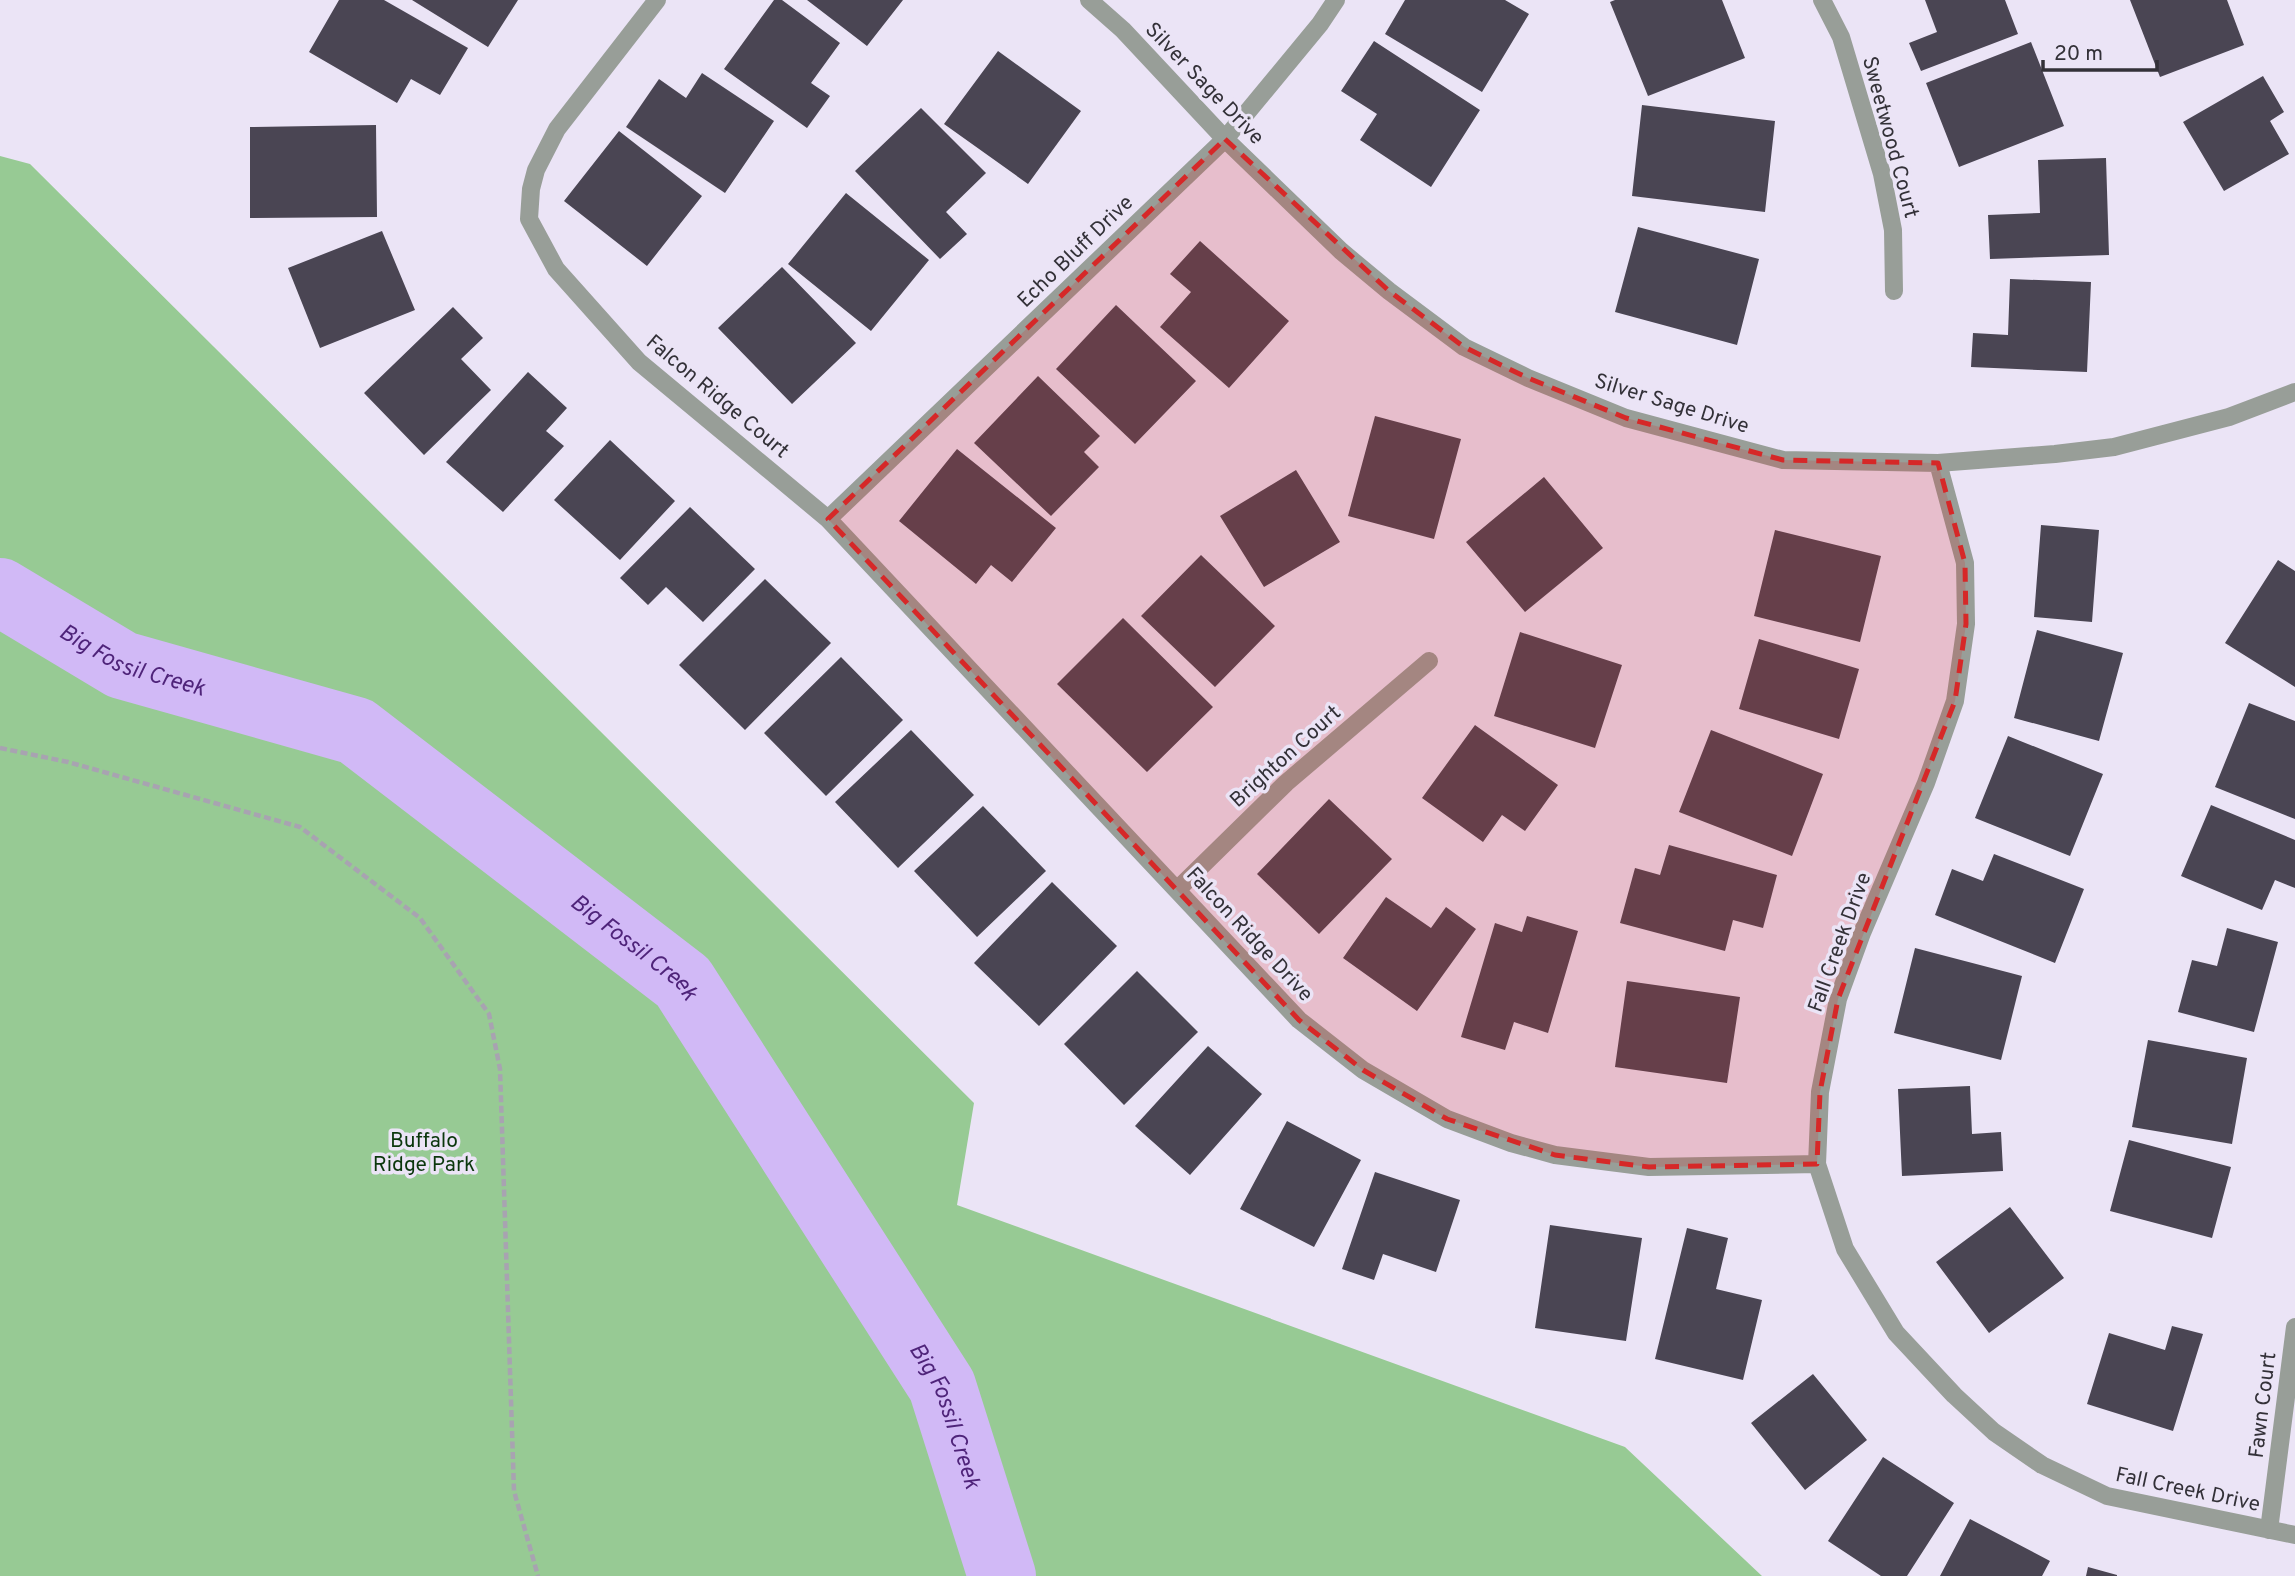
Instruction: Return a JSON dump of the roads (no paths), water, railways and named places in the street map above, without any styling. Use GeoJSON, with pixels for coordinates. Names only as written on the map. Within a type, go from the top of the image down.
{"type":"FeatureCollection","features":[{"type":"Feature","properties":{"kind":"street","name":"Falcon Ridge Court"},"geometry":{"type":"LineString","coordinates":[[657,0],[557,129],[536,170],[531,189],[529,219],[556,269],[639,362],[782,480]]}},
{"type":"Feature","properties":{"kind":"street","name":"Silver Sage Drive"},"geometry":{"type":"LineString","coordinates":[[1088,0],[1123,30],[1225,139],[1340,251],[1389,291],[1464,347],[1528,378],[1626,418],[1783,460],[1938,463],[2114,447],[2229,417],[2295,392]]}},
{"type":"Feature","properties":{"kind":"street","name":"Echo Bluff Drive"},"geometry":{"type":"LineString","coordinates":[[828,519],[1225,139],[1320,24],[1336,0]]}},
{"type":"Feature","properties":{"kind":"street","name":"Sweetwood Court"},"geometry":{"type":"LineString","coordinates":[[1822,0],[1841,37],[1881,174],[1894,230],[1894,290]]}},
{"type":"Feature","properties":{"kind":"street","name":"Fall Creek Drive"},"geometry":{"type":"LineString","coordinates":[[1938,463],[1965,563],[1966,624],[1955,701],[1926,783],[1862,933],[1838,999],[1820,1092],[1817,1164],[1845,1249],[1896,1333],[1954,1395],[1994,1432],[2042,1465],[2107,1496],[2295,1535]]}},
{"type":"Feature","properties":{"kind":"street","name":"Falcon Ridge Drive"},"geometry":{"type":"LineString","coordinates":[[782,480],[828,519],[1299,1020],[1363,1070],[1447,1119],[1511,1143],[1555,1154],[1649,1167],[1817,1164]]}},
{"type":"Feature","properties":{"kind":"street","name":"Brighton Court"},"geometry":{"type":"LineString","coordinates":[[1177,890],[1286,783],[1429,661]]}},
{"type":"Feature","properties":{"kind":"street","name":"Fawn Court"},"geometry":{"type":"LineString","coordinates":[[2269,1530],[2295,1327]]}},
{"type":"Feature","properties":{"kind":"waterway","name":"Big Fossil Creek"},"geometry":{"type":"LineString","coordinates":[[0,592],[122,665],[356,731],[683,982],[942,1386],[1002,1576]]}},
{"type":"Feature","properties":{"kind":"park label","name":"Buffalo Ridge Park"},"geometry":{"type":"Point","coordinates":[424,1152]}}]}
